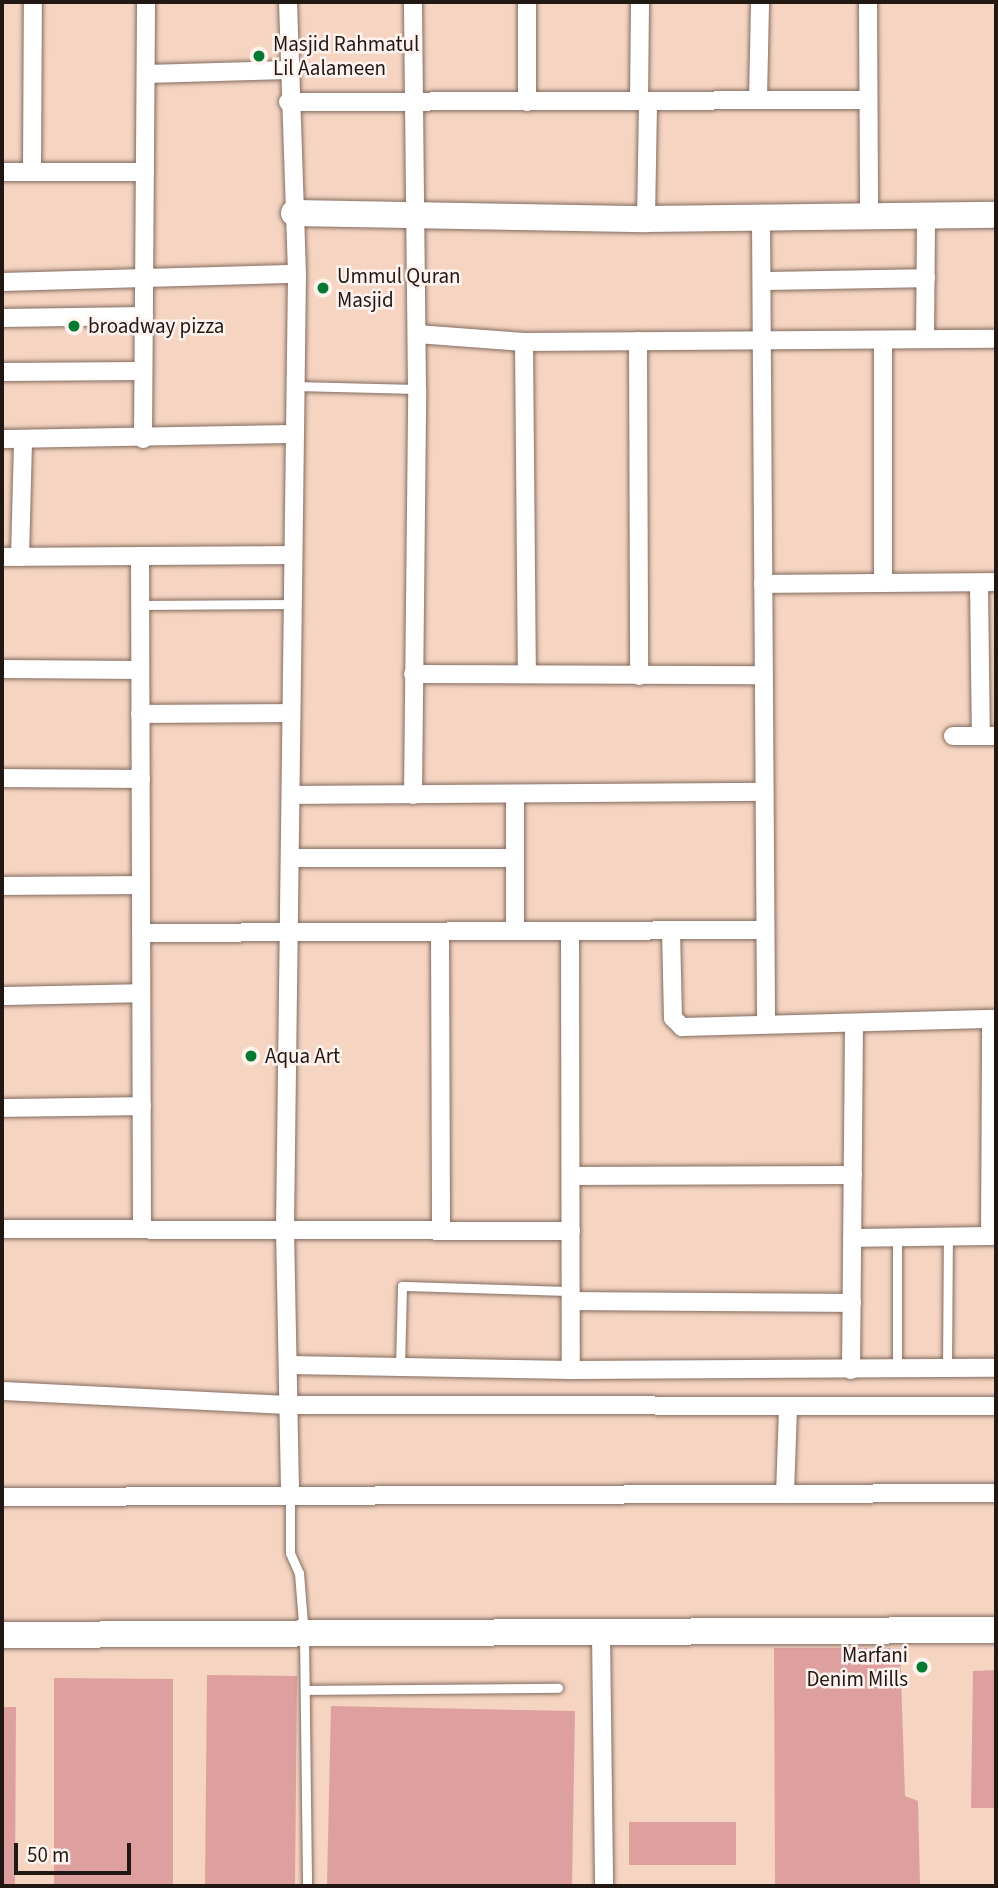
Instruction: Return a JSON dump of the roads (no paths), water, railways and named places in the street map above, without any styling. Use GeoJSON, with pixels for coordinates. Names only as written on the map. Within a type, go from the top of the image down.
{"type":"FeatureCollection","features":[{"type":"Feature","properties":{"kind":"street"},"geometry":{"type":"LineString","coordinates":[[32,172],[33,2]]}},
{"type":"Feature","properties":{"kind":"street"},"geometry":{"type":"LineString","coordinates":[[143,439],[146,2]]}},
{"type":"Feature","properties":{"kind":"street"},"geometry":{"type":"LineString","coordinates":[[288,2],[288,102],[297,274],[290,555],[292,933],[285,1229],[290,1495]]}},
{"type":"Feature","properties":{"kind":"street"},"geometry":{"type":"LineString","coordinates":[[413,2],[418,389],[413,794]]}},
{"type":"Feature","properties":{"kind":"street"},"geometry":{"type":"LineString","coordinates":[[527,2],[527,102]]}},
{"type":"Feature","properties":{"kind":"street"},"geometry":{"type":"LineString","coordinates":[[640,2],[646,219]]}},
{"type":"Feature","properties":{"kind":"street"},"geometry":{"type":"LineString","coordinates":[[758,100],[760,2]]}},
{"type":"Feature","properties":{"kind":"street"},"geometry":{"type":"LineString","coordinates":[[868,2],[869,216]]}},
{"type":"Feature","properties":{"kind":"street"},"geometry":{"type":"LineString","coordinates":[[146,74],[288,70]]}},
{"type":"Feature","properties":{"kind":"street"},"geometry":{"type":"LineString","coordinates":[[288,102],[868,100]]}},
{"type":"Feature","properties":{"kind":"street"},"geometry":{"type":"LineString","coordinates":[[2,172],[145,172]]}},
{"type":"Feature","properties":{"kind":"street"},"geometry":{"type":"LineString","coordinates":[[293,214],[416,212],[646,219],[996,215]]}},
{"type":"Feature","properties":{"kind":"street"},"geometry":{"type":"LineString","coordinates":[[925,340],[926,216]]}},
{"type":"Feature","properties":{"kind":"street"},"geometry":{"type":"LineString","coordinates":[[761,218],[764,340],[766,1023]]}},
{"type":"Feature","properties":{"kind":"street"},"geometry":{"type":"LineString","coordinates":[[2,282],[297,274]]}},
{"type":"Feature","properties":{"kind":"street"},"geometry":{"type":"LineString","coordinates":[[762,281],[926,278]]}},
{"type":"Feature","properties":{"kind":"street"},"geometry":{"type":"LineString","coordinates":[[2,318],[144,316]]}},
{"type":"Feature","properties":{"kind":"street"},"geometry":{"type":"LineString","coordinates":[[417,334],[524,342],[996,339]]}},
{"type":"Feature","properties":{"kind":"street"},"geometry":{"type":"LineString","coordinates":[[883,340],[883,583]]}},
{"type":"Feature","properties":{"kind":"street"},"geometry":{"type":"LineString","coordinates":[[638,341],[639,676]]}},
{"type":"Feature","properties":{"kind":"street"},"geometry":{"type":"LineString","coordinates":[[524,342],[527,674]]}},
{"type":"Feature","properties":{"kind":"street"},"geometry":{"type":"LineString","coordinates":[[2,372],[143,371]]}},
{"type":"Feature","properties":{"kind":"street"},"geometry":{"type":"LineString","coordinates":[[2,439],[143,439],[295,434]]}},
{"type":"Feature","properties":{"kind":"street"},"geometry":{"type":"LineString","coordinates":[[23,439],[11,557],[290,555]]}},
{"type":"Feature","properties":{"kind":"street"},"geometry":{"type":"LineString","coordinates":[[140,556],[142,1228]]}},
{"type":"Feature","properties":{"kind":"street"},"geometry":{"type":"LineString","coordinates":[[763,584],[988,582],[989,736],[953,736]]}},
{"type":"Feature","properties":{"kind":"street"},"geometry":{"type":"LineString","coordinates":[[2,669],[140,670]]}},
{"type":"Feature","properties":{"kind":"street"},"geometry":{"type":"LineString","coordinates":[[413,674],[763,676]]}},
{"type":"Feature","properties":{"kind":"street"},"geometry":{"type":"LineString","coordinates":[[140,715],[291,713]]}},
{"type":"Feature","properties":{"kind":"street"},"geometry":{"type":"LineString","coordinates":[[2,778],[141,779]]}},
{"type":"Feature","properties":{"kind":"street"},"geometry":{"type":"LineString","coordinates":[[291,795],[764,792]]}},
{"type":"Feature","properties":{"kind":"street"},"geometry":{"type":"LineString","coordinates":[[515,794],[515,931]]}},
{"type":"Feature","properties":{"kind":"street"},"geometry":{"type":"LineString","coordinates":[[292,858],[515,858]]}},
{"type":"Feature","properties":{"kind":"street"},"geometry":{"type":"LineString","coordinates":[[2,886],[141,885]]}},
{"type":"Feature","properties":{"kind":"street"},"geometry":{"type":"LineString","coordinates":[[671,930],[676,1024],[682,1027],[994,1019],[993,1236],[852,1238]]}},
{"type":"Feature","properties":{"kind":"street"},"geometry":{"type":"LineString","coordinates":[[141,933],[765,930]]}},
{"type":"Feature","properties":{"kind":"street"},"geometry":{"type":"LineString","coordinates":[[570,931],[572,1370]]}},
{"type":"Feature","properties":{"kind":"street"},"geometry":{"type":"LineString","coordinates":[[440,932],[441,1231]]}},
{"type":"Feature","properties":{"kind":"street"},"geometry":{"type":"LineString","coordinates":[[2,996],[141,993]]}},
{"type":"Feature","properties":{"kind":"street"},"geometry":{"type":"LineString","coordinates":[[851,1370],[854,1024]]}},
{"type":"Feature","properties":{"kind":"street"},"geometry":{"type":"LineString","coordinates":[[2,1108],[142,1106]]}},
{"type":"Feature","properties":{"kind":"street"},"geometry":{"type":"LineString","coordinates":[[571,1176],[853,1175]]}},
{"type":"Feature","properties":{"kind":"street"},"geometry":{"type":"LineString","coordinates":[[2,1229],[571,1231]]}},
{"type":"Feature","properties":{"kind":"street"},"geometry":{"type":"LineString","coordinates":[[571,1296],[852,1303]]}},
{"type":"Feature","properties":{"kind":"street"},"geometry":{"type":"LineString","coordinates":[[289,1365],[572,1370],[996,1368]]}},
{"type":"Feature","properties":{"kind":"street"},"geometry":{"type":"LineString","coordinates":[[2,1391],[289,1405],[996,1406]]}},
{"type":"Feature","properties":{"kind":"street"},"geometry":{"type":"LineString","coordinates":[[785,1494],[788,1407]]}},
{"type":"Feature","properties":{"kind":"street"},"geometry":{"type":"LineString","coordinates":[[2,1497],[996,1493]]}},
{"type":"Feature","properties":{"kind":"street"},"geometry":{"type":"LineString","coordinates":[[2,1634],[304,1635],[996,1630]]}},
{"type":"Feature","properties":{"kind":"street"},"geometry":{"type":"LineString","coordinates":[[601,1632],[604,1886]]}},
{"type":"Feature","properties":{"kind":"lane"},"geometry":{"type":"LineString","coordinates":[[295,386],[418,389]]}},
{"type":"Feature","properties":{"kind":"lane"},"geometry":{"type":"LineString","coordinates":[[140,605],[290,604]]}},
{"type":"Feature","properties":{"kind":"lane"},"geometry":{"type":"LineString","coordinates":[[897,1237],[897,1369]]}},
{"type":"Feature","properties":{"kind":"lane"},"geometry":{"type":"LineString","coordinates":[[947,1369],[948,1237]]}},
{"type":"Feature","properties":{"kind":"lane"},"geometry":{"type":"LineString","coordinates":[[400,1368],[402,1286],[571,1296]]}},
{"type":"Feature","properties":{"kind":"lane"},"geometry":{"type":"LineString","coordinates":[[290,1495],[290,1553],[299,1573],[304,1635],[307,1886]]}},
{"type":"Feature","properties":{"kind":"lane"},"geometry":{"type":"LineString","coordinates":[[305,1690],[558,1688]]}},
{"type":"Feature","properties":{"kind":"place","name":"Masjid Rahmatul Lil Aalameen"},"geometry":{"type":"Point","coordinates":[259,56]}},
{"type":"Feature","properties":{"kind":"place","name":"Ummul Quran Masjid"},"geometry":{"type":"Point","coordinates":[323,288]}},
{"type":"Feature","properties":{"kind":"place","name":"broadway pizza"},"geometry":{"type":"Point","coordinates":[74,326]}},
{"type":"Feature","properties":{"kind":"place","name":"Aqua Art"},"geometry":{"type":"Point","coordinates":[251,1056]}},
{"type":"Feature","properties":{"kind":"place","name":"Marfani Denim Mills"},"geometry":{"type":"Point","coordinates":[922,1667]}}]}
